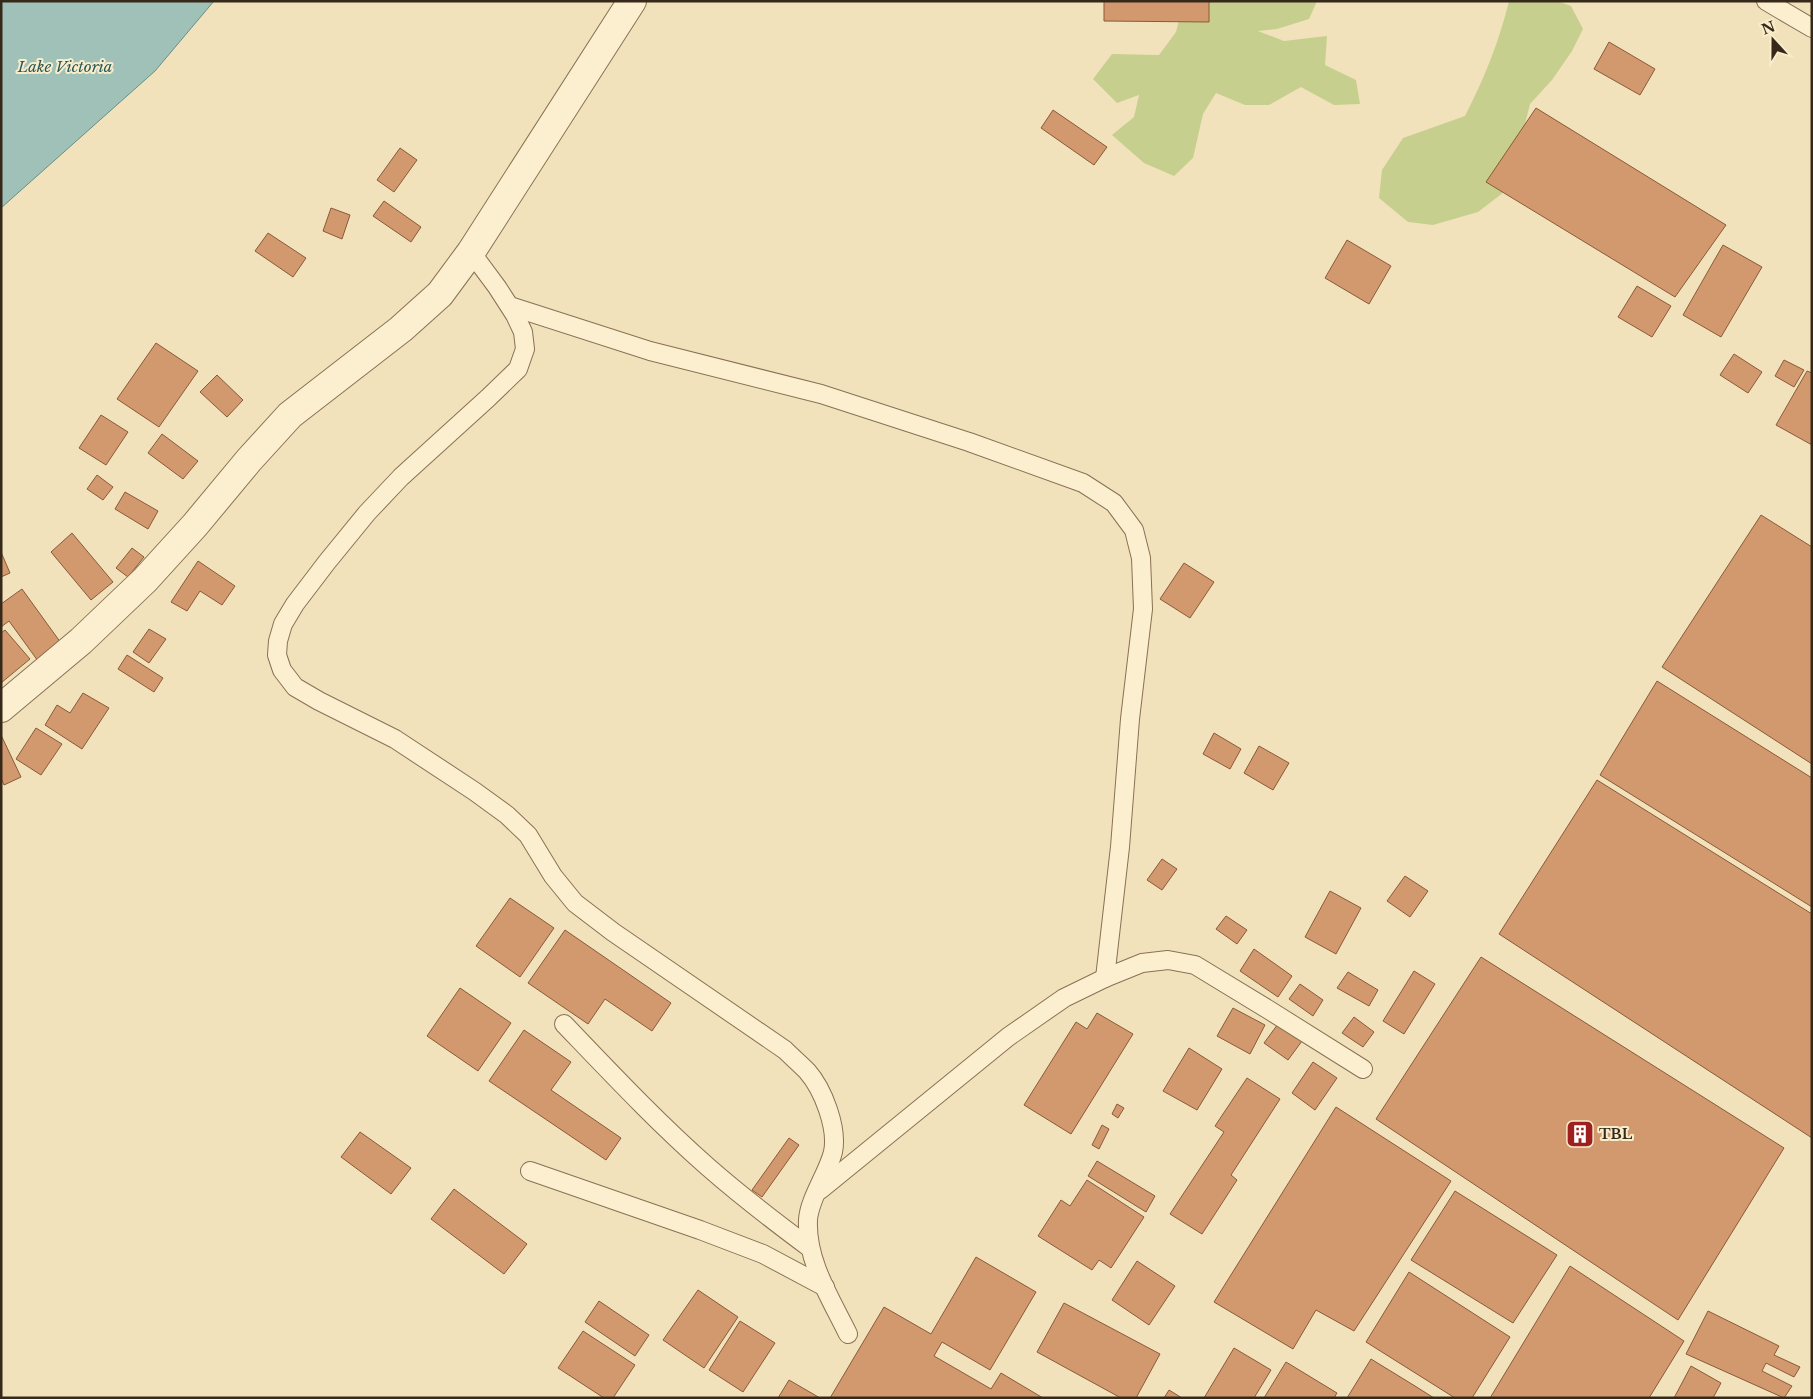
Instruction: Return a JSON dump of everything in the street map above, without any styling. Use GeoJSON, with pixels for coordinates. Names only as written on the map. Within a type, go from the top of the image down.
{"type":"FeatureCollection","features":[{"type":"Feature","properties":{"kind":"street"},"geometry":{"type":"LineString","coordinates":[[1,708],[81,641],[145,580],[196,525],[249,460],[290,415],[407,323],[440,294],[471,252],[632,1]]}},
{"type":"Feature","properties":{"kind":"lane"},"geometry":{"type":"LineString","coordinates":[[1766,1],[1812,28]]}},
{"type":"Feature","properties":{"kind":"lane"},"geometry":{"type":"LineString","coordinates":[[471,252],[510,306],[523,332],[526,349],[518,369],[401,477],[367,513],[322,569],[295,604],[283,624],[278,641],[277,655],[282,670],[294,687],[395,739],[474,790],[507,815],[528,835],[553,876],[575,903],[612,932],[785,1050],[808,1072],[822,1096],[833,1125],[833,1152],[808,1218],[810,1248],[825,1286],[848,1334]]}},
{"type":"Feature","properties":{"kind":"lane"},"geometry":{"type":"LineString","coordinates":[[510,306],[650,351],[821,394],[969,442],[1083,483],[1114,503],[1134,530],[1141,558],[1143,609],[1130,719],[1120,847],[1105,978]]}},
{"type":"Feature","properties":{"kind":"lane"},"geometry":{"type":"LineString","coordinates":[[817,1191],[1008,1037],[1064,998],[1142,963],[1168,960],[1195,965],[1362,1069]]}},
{"type":"Feature","properties":{"kind":"lane"},"geometry":{"type":"LineString","coordinates":[[564,1024],[648,1111],[708,1167],[810,1248]]}},
{"type":"Feature","properties":{"kind":"lane"},"geometry":{"type":"LineString","coordinates":[[530,1171],[763,1254],[825,1286]]}},
{"type":"Feature","properties":{"kind":"green space"},"geometry":{"type":"Polygon","coordinates":[[[1184,1],[1317,1],[1309,19],[1277,29],[1258,31],[1284,41],[1327,36],[1325,65],[1356,80],[1360,104],[1334,105],[1301,87],[1269,105],[1245,105],[1216,93],[1203,114],[1193,158],[1174,176],[1144,163],[1112,135],[1134,117],[1139,95],[1117,103],[1093,79],[1112,54],[1159,55],[1176,32],[1184,1]]]}},
{"type":"Feature","properties":{"kind":"green space"},"geometry":{"type":"Polygon","coordinates":[[[1509,1],[1557,1],[1571,6],[1583,29],[1572,51],[1552,80],[1530,104],[1525,124],[1523,158],[1508,189],[1478,212],[1433,225],[1408,222],[1379,198],[1382,170],[1403,138],[1465,116],[1490,60],[1501,31],[1509,1]]]}},
{"type":"Feature","properties":{"kind":"water","name":"Lake Victoria"},"geometry":{"type":"Polygon","coordinates":[[[1,1],[214,1],[155,71],[1,208],[1,1]]]}},
{"type":"Feature","properties":{"kind":"building"},"geometry":{"type":"Polygon","coordinates":[[[1104,1],[1209,1],[1209,22],[1104,21],[1104,1]]]}},
{"type":"Feature","properties":{"kind":"building"},"geometry":{"type":"Polygon","coordinates":[[[1609,42],[1655,69],[1640,95],[1594,69],[1609,42]]]}},
{"type":"Feature","properties":{"kind":"building"},"geometry":{"type":"Polygon","coordinates":[[[1536,108],[1726,225],[1675,297],[1486,182],[1536,108]]]}},
{"type":"Feature","properties":{"kind":"building"},"geometry":{"type":"Polygon","coordinates":[[[1053,110],[1107,147],[1094,165],[1041,128],[1053,110]]]}},
{"type":"Feature","properties":{"kind":"building"},"geometry":{"type":"Polygon","coordinates":[[[400,148],[417,160],[394,192],[377,180],[400,148]]]}},
{"type":"Feature","properties":{"kind":"building"},"geometry":{"type":"Polygon","coordinates":[[[384,201],[421,227],[411,242],[373,216],[384,201]]]}},
{"type":"Feature","properties":{"kind":"building"},"geometry":{"type":"Polygon","coordinates":[[[331,208],[350,215],[342,239],[323,231],[331,208]]]}},
{"type":"Feature","properties":{"kind":"building"},"geometry":{"type":"Polygon","coordinates":[[[268,233],[306,258],[293,277],[255,251],[268,233]]]}},
{"type":"Feature","properties":{"kind":"building"},"geometry":{"type":"Polygon","coordinates":[[[1347,240],[1391,266],[1369,304],[1325,278],[1347,240]]]}},
{"type":"Feature","properties":{"kind":"building"},"geometry":{"type":"Polygon","coordinates":[[[1723,245],[1762,267],[1721,337],[1683,315],[1723,245]]]}},
{"type":"Feature","properties":{"kind":"building"},"geometry":{"type":"Polygon","coordinates":[[[1637,286],[1671,306],[1652,337],[1618,317],[1637,286]]]}},
{"type":"Feature","properties":{"kind":"building"},"geometry":{"type":"Polygon","coordinates":[[[156,343],[198,371],[159,427],[117,399],[156,343]]]}},
{"type":"Feature","properties":{"kind":"building"},"geometry":{"type":"Polygon","coordinates":[[[1734,354],[1762,372],[1748,393],[1720,375],[1734,354]]]}},
{"type":"Feature","properties":{"kind":"building"},"geometry":{"type":"Polygon","coordinates":[[[1784,360],[1804,370],[1794,387],[1775,376],[1784,360]]]}},
{"type":"Feature","properties":{"kind":"building"},"geometry":{"type":"Polygon","coordinates":[[[1807,371],[1812,373],[1812,445],[1776,425],[1807,371]]]}},
{"type":"Feature","properties":{"kind":"building"},"geometry":{"type":"Polygon","coordinates":[[[217,375],[243,400],[227,417],[200,392],[217,375]]]}},
{"type":"Feature","properties":{"kind":"building"},"geometry":{"type":"Polygon","coordinates":[[[101,415],[128,432],[106,465],[79,448],[101,415]]]}},
{"type":"Feature","properties":{"kind":"building"},"geometry":{"type":"Polygon","coordinates":[[[162,434],[198,461],[183,479],[148,453],[162,434]]]}},
{"type":"Feature","properties":{"kind":"building"},"geometry":{"type":"Polygon","coordinates":[[[97,475],[113,487],[103,500],[87,489],[97,475]]]}},
{"type":"Feature","properties":{"kind":"building"},"geometry":{"type":"Polygon","coordinates":[[[125,492],[158,511],[148,529],[115,509],[125,492]]]}},
{"type":"Feature","properties":{"kind":"building"},"geometry":{"type":"Polygon","coordinates":[[[1761,515],[1812,547],[1812,764],[1662,667],[1761,515]]]}},
{"type":"Feature","properties":{"kind":"building"},"geometry":{"type":"Polygon","coordinates":[[[72,533],[113,582],[91,600],[51,552],[72,533]]]}},
{"type":"Feature","properties":{"kind":"building"},"geometry":{"type":"Polygon","coordinates":[[[132,548],[144,557],[128,577],[116,568],[132,548]]]}},
{"type":"Feature","properties":{"kind":"building"},"geometry":{"type":"Polygon","coordinates":[[[1,552],[10,573],[1,577],[1,552]]]}},
{"type":"Feature","properties":{"kind":"building"},"geometry":{"type":"Polygon","coordinates":[[[198,561],[235,586],[222,605],[200,591],[187,611],[171,602],[198,561]]]}},
{"type":"Feature","properties":{"kind":"building"},"geometry":{"type":"Polygon","coordinates":[[[1184,563],[1214,582],[1190,618],[1160,599],[1184,563]]]}},
{"type":"Feature","properties":{"kind":"building"},"geometry":{"type":"Polygon","coordinates":[[[22,589],[61,643],[38,661],[9,621],[1,627],[1,604],[22,589]]]}},
{"type":"Feature","properties":{"kind":"building"},"geometry":{"type":"Polygon","coordinates":[[[149,629],[166,639],[149,663],[133,652],[149,629]]]}},
{"type":"Feature","properties":{"kind":"building"},"geometry":{"type":"Polygon","coordinates":[[[5,630],[30,659],[1,683],[1,633],[5,630]]]}},
{"type":"Feature","properties":{"kind":"building"},"geometry":{"type":"Polygon","coordinates":[[[127,655],[163,678],[154,692],[118,669],[127,655]]]}},
{"type":"Feature","properties":{"kind":"building"},"geometry":{"type":"Polygon","coordinates":[[[1657,681],[1812,778],[1812,907],[1600,775],[1657,681]]]}},
{"type":"Feature","properties":{"kind":"building"},"geometry":{"type":"Polygon","coordinates":[[[83,693],[109,708],[82,749],[45,725],[57,705],[70,713],[83,693]]]}},
{"type":"Feature","properties":{"kind":"building"},"geometry":{"type":"Polygon","coordinates":[[[36,728],[62,744],[41,775],[16,759],[36,728]]]}},
{"type":"Feature","properties":{"kind":"building"},"geometry":{"type":"Polygon","coordinates":[[[1214,733],[1241,749],[1230,769],[1203,754],[1214,733]]]}},
{"type":"Feature","properties":{"kind":"building"},"geometry":{"type":"Polygon","coordinates":[[[1,735],[21,777],[4,785],[1,778],[1,735]]]}},
{"type":"Feature","properties":{"kind":"building"},"geometry":{"type":"Polygon","coordinates":[[[1259,746],[1289,763],[1273,790],[1244,773],[1259,746]]]}},
{"type":"Feature","properties":{"kind":"building"},"geometry":{"type":"Polygon","coordinates":[[[1597,780],[1812,914],[1812,1138],[1499,934],[1597,780]]]}},
{"type":"Feature","properties":{"kind":"building"},"geometry":{"type":"Polygon","coordinates":[[[1162,859],[1177,869],[1162,890],[1147,880],[1162,859]]]}},
{"type":"Feature","properties":{"kind":"building"},"geometry":{"type":"Polygon","coordinates":[[[1405,876],[1428,891],[1410,917],[1387,901],[1405,876]]]}},
{"type":"Feature","properties":{"kind":"building"},"geometry":{"type":"Polygon","coordinates":[[[1330,891],[1361,908],[1336,954],[1305,937],[1330,891]]]}},
{"type":"Feature","properties":{"kind":"building"},"geometry":{"type":"Polygon","coordinates":[[[510,898],[554,928],[520,977],[476,946],[510,898]]]}},
{"type":"Feature","properties":{"kind":"building"},"geometry":{"type":"Polygon","coordinates":[[[1226,916],[1247,930],[1237,944],[1216,929],[1226,916]]]}},
{"type":"Feature","properties":{"kind":"building"},"geometry":{"type":"Polygon","coordinates":[[[565,930],[671,1003],[652,1031],[605,999],[588,1024],[528,983],[565,930]]]}},
{"type":"Feature","properties":{"kind":"building"},"geometry":{"type":"Polygon","coordinates":[[[1254,949],[1292,976],[1278,997],[1240,971],[1254,949]]]}},
{"type":"Feature","properties":{"kind":"building","name":"TBL"},"geometry":{"type":"Polygon","coordinates":[[[1481,957],[1784,1148],[1678,1320],[1376,1119],[1481,957]]]}},
{"type":"Feature","properties":{"kind":"building"},"geometry":{"type":"Polygon","coordinates":[[[1414,971],[1435,984],[1404,1034],[1383,1021],[1414,971]]]}},
{"type":"Feature","properties":{"kind":"building"},"geometry":{"type":"Polygon","coordinates":[[[1348,972],[1378,990],[1369,1006],[1337,988],[1348,972]]]}},
{"type":"Feature","properties":{"kind":"building"},"geometry":{"type":"Polygon","coordinates":[[[1300,984],[1323,1000],[1313,1016],[1289,999],[1300,984]]]}},
{"type":"Feature","properties":{"kind":"building"},"geometry":{"type":"Polygon","coordinates":[[[460,988],[511,1023],[478,1071],[427,1036],[460,988]]]}},
{"type":"Feature","properties":{"kind":"building"},"geometry":{"type":"Polygon","coordinates":[[[1233,1008],[1265,1025],[1250,1054],[1217,1036],[1233,1008]]]}},
{"type":"Feature","properties":{"kind":"building"},"geometry":{"type":"Polygon","coordinates":[[[1097,1013],[1133,1034],[1071,1134],[1024,1105],[1076,1022],[1087,1029],[1097,1013]]]}},
{"type":"Feature","properties":{"kind":"building"},"geometry":{"type":"Polygon","coordinates":[[[1354,1017],[1374,1032],[1363,1047],[1342,1033],[1354,1017]]]}},
{"type":"Feature","properties":{"kind":"building"},"geometry":{"type":"Polygon","coordinates":[[[1278,1024],[1302,1041],[1288,1060],[1264,1043],[1278,1024]]]}},
{"type":"Feature","properties":{"kind":"building"},"geometry":{"type":"Polygon","coordinates":[[[524,1030],[571,1062],[551,1090],[621,1138],[606,1160],[489,1081],[524,1030]]]}},
{"type":"Feature","properties":{"kind":"building"},"geometry":{"type":"Polygon","coordinates":[[[1189,1048],[1222,1069],[1197,1110],[1163,1091],[1189,1048]]]}},
{"type":"Feature","properties":{"kind":"building"},"geometry":{"type":"Polygon","coordinates":[[[1313,1062],[1337,1078],[1315,1110],[1292,1093],[1313,1062]]]}},
{"type":"Feature","properties":{"kind":"building"},"geometry":{"type":"Polygon","coordinates":[[[1247,1078],[1280,1099],[1231,1175],[1237,1180],[1202,1234],[1170,1214],[1224,1132],[1215,1126],[1247,1078]]]}},
{"type":"Feature","properties":{"kind":"building"},"geometry":{"type":"Polygon","coordinates":[[[1117,1104],[1124,1108],[1118,1118],[1112,1114],[1117,1104]]]}},
{"type":"Feature","properties":{"kind":"building"},"geometry":{"type":"Polygon","coordinates":[[[1336,1107],[1451,1181],[1354,1331],[1316,1310],[1293,1349],[1214,1302],[1336,1107]]]}},
{"type":"Feature","properties":{"kind":"building"},"geometry":{"type":"Polygon","coordinates":[[[1102,1125],[1109,1129],[1099,1149],[1092,1145],[1102,1125]]]}},
{"type":"Feature","properties":{"kind":"building"},"geometry":{"type":"Polygon","coordinates":[[[360,1132],[411,1168],[391,1194],[341,1157],[360,1132]]]}},
{"type":"Feature","properties":{"kind":"building"},"geometry":{"type":"Polygon","coordinates":[[[789,1138],[799,1145],[762,1197],[752,1190],[789,1138]]]}},
{"type":"Feature","properties":{"kind":"building"},"geometry":{"type":"Polygon","coordinates":[[[1097,1161],[1155,1196],[1146,1212],[1088,1176],[1097,1161]]]}},
{"type":"Feature","properties":{"kind":"building"},"geometry":{"type":"Polygon","coordinates":[[[1087,1180],[1144,1217],[1111,1268],[1099,1260],[1092,1270],[1038,1236],[1061,1200],[1070,1206],[1087,1180]]]}},
{"type":"Feature","properties":{"kind":"building"},"geometry":{"type":"Polygon","coordinates":[[[454,1189],[527,1244],[504,1274],[431,1219],[454,1189]]]}},
{"type":"Feature","properties":{"kind":"building"},"geometry":{"type":"Polygon","coordinates":[[[1455,1191],[1557,1255],[1513,1323],[1411,1260],[1455,1191]]]}},
{"type":"Feature","properties":{"kind":"building"},"geometry":{"type":"Polygon","coordinates":[[[976,1257],[1036,1292],[990,1370],[942,1342],[934,1356],[991,1389],[1001,1373],[1043,1398],[830,1398],[884,1307],[931,1334],[976,1257]]]}},
{"type":"Feature","properties":{"kind":"building"},"geometry":{"type":"Polygon","coordinates":[[[1137,1261],[1175,1286],[1149,1325],[1112,1300],[1137,1261]]]}},
{"type":"Feature","properties":{"kind":"building"},"geometry":{"type":"Polygon","coordinates":[[[1570,1266],[1684,1341],[1649,1398],[1490,1398],[1570,1266]]]}},
{"type":"Feature","properties":{"kind":"building"},"geometry":{"type":"Polygon","coordinates":[[[1409,1272],[1510,1337],[1472,1398],[1455,1398],[1366,1342],[1409,1272]]]}},
{"type":"Feature","properties":{"kind":"building"},"geometry":{"type":"Polygon","coordinates":[[[698,1290],[738,1317],[704,1368],[663,1340],[698,1290]]]}},
{"type":"Feature","properties":{"kind":"building"},"geometry":{"type":"Polygon","coordinates":[[[599,1301],[649,1335],[635,1356],[585,1322],[599,1301]]]}},
{"type":"Feature","properties":{"kind":"building"},"geometry":{"type":"Polygon","coordinates":[[[1064,1303],[1160,1354],[1136,1398],[1121,1398],[1037,1352],[1064,1303]]]}},
{"type":"Feature","properties":{"kind":"building"},"geometry":{"type":"Polygon","coordinates":[[[1708,1311],[1779,1346],[1774,1355],[1800,1367],[1794,1377],[1766,1363],[1762,1371],[1792,1386],[1784,1398],[1686,1354],[1708,1311]]]}},
{"type":"Feature","properties":{"kind":"building"},"geometry":{"type":"Polygon","coordinates":[[[740,1321],[775,1343],[743,1392],[709,1370],[740,1321]]]}},
{"type":"Feature","properties":{"kind":"building"},"geometry":{"type":"Polygon","coordinates":[[[583,1331],[635,1365],[613,1398],[604,1398],[558,1368],[583,1331]]]}},
{"type":"Feature","properties":{"kind":"building"},"geometry":{"type":"Polygon","coordinates":[[[1234,1348],[1271,1370],[1254,1398],[1204,1398],[1234,1348]]]}},
{"type":"Feature","properties":{"kind":"building"},"geometry":{"type":"Polygon","coordinates":[[[1371,1359],[1415,1386],[1434,1398],[1347,1398],[1371,1359]]]}},
{"type":"Feature","properties":{"kind":"building"},"geometry":{"type":"Polygon","coordinates":[[[1286,1362],[1337,1393],[1334,1398],[1264,1398],[1286,1362]]]}},
{"type":"Feature","properties":{"kind":"building"},"geometry":{"type":"Polygon","coordinates":[[[1691,1366],[1721,1383],[1713,1398],[1674,1398],[1691,1366]]]}},
{"type":"Feature","properties":{"kind":"building"},"geometry":{"type":"Polygon","coordinates":[[[789,1380],[820,1398],[778,1398],[789,1380]]]}},
{"type":"Feature","properties":{"kind":"building"},"geometry":{"type":"Polygon","coordinates":[[[1169,1390],[1182,1398],[1164,1398],[1169,1390]]]}},
{"type":"Feature","properties":{"kind":"place","name":"TBL"},"geometry":{"type":"Point","coordinates":[1580,1134]}}]}
